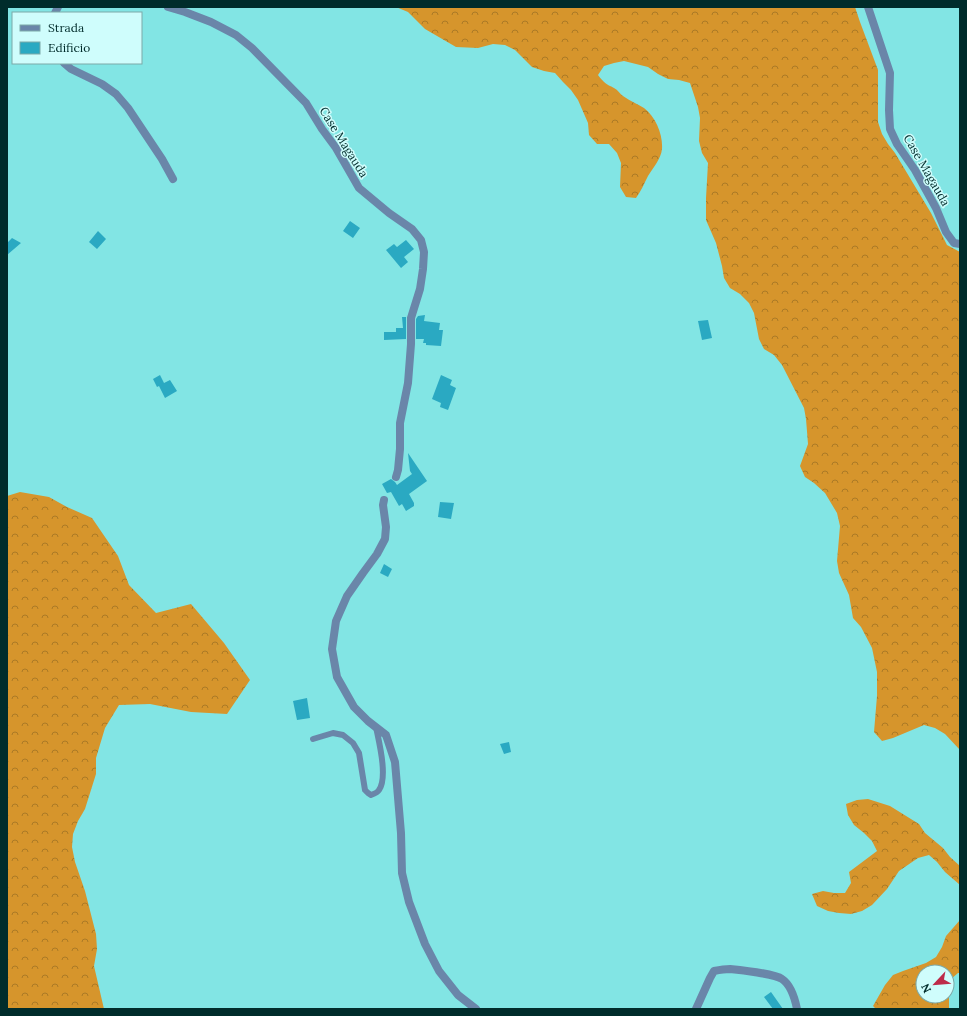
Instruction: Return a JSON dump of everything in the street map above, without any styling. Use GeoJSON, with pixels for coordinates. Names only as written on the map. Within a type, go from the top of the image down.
{"type":"FeatureCollection","features":[{"type":"Feature","properties":{"kind":"street","name":"Case Magauda"},"geometry":{"type":"LineString","coordinates":[[168,7],[211,22],[236,35],[252,48],[306,103],[336,148],[359,188],[389,213],[412,229],[421,240],[424,252],[423,269],[420,290],[411,318],[408,383],[400,422],[400,448],[396,477]]}},
{"type":"Feature","properties":{"kind":"street","name":"Case Magauda"},"geometry":{"type":"LineString","coordinates":[[868,7],[890,73],[890,129],[897,144],[922,182],[936,208],[946,232],[954,243],[960,244]]}},
{"type":"Feature","properties":{"kind":"street"},"geometry":{"type":"LineString","coordinates":[[65,64],[71,69],[102,84],[116,94],[128,108],[162,159],[173,179]]}},
{"type":"Feature","properties":{"kind":"street"},"geometry":{"type":"LineString","coordinates":[[384,500],[383,505],[386,527],[385,539],[377,554],[347,596],[336,621],[332,649],[337,677],[354,708],[386,735],[395,762],[401,833],[402,873],[409,902],[425,944],[439,970],[458,995],[476,1009]]}},
{"type":"Feature","properties":{"kind":"street"},"geometry":{"type":"LineString","coordinates":[[696,1009],[714,972],[728,969],[768,974],[781,978],[788,984],[795,998],[797,1009]]}},
{"type":"Feature","properties":{"kind":"lane"},"geometry":{"type":"LineString","coordinates":[[313,739],[333,733],[343,735],[353,743],[359,753],[365,790],[371,795],[380,790],[383,767],[376,727]]}},
{"type":"Feature","properties":{"kind":"green space"},"geometry":{"type":"Polygon","coordinates":[[[396,7],[855,7],[878,70],[878,122],[882,134],[931,213],[947,245],[960,252],[960,750],[945,734],[935,728],[924,725],[882,741],[874,732],[877,672],[872,648],[861,627],[853,618],[849,595],[839,573],[837,561],[840,526],[837,513],[825,493],[805,477],[800,466],[808,444],[804,408],[782,365],[774,355],[764,349],[759,339],[754,313],[749,303],[740,294],[730,288],[724,278],[716,243],[706,220],[708,163],[702,153],[699,141],[700,118],[690,83],[668,79],[648,67],[624,61],[604,66],[598,75],[605,83],[623,96],[644,108],[652,116],[660,132],[662,149],[660,156],[636,198],[626,197],[620,187],[621,163],[617,153],[609,144],[597,144],[589,135],[588,123],[578,100],[555,73],[532,67],[515,50],[505,45],[493,44],[478,48],[456,47],[425,29],[408,12],[396,7]]]}},
{"type":"Feature","properties":{"kind":"green space"},"geometry":{"type":"Polygon","coordinates":[[[20,492],[49,497],[92,518],[118,556],[129,585],[156,613],[191,604],[224,643],[250,680],[227,714],[191,712],[150,704],[119,705],[105,728],[96,758],[96,774],[85,809],[73,834],[72,847],[96,934],[97,949],[94,966],[104,1009],[7,1009],[7,496],[20,492]]]}},
{"type":"Feature","properties":{"kind":"green space"},"geometry":{"type":"Polygon","coordinates":[[[868,799],[890,806],[919,824],[925,833],[943,848],[960,866],[960,885],[929,855],[918,858],[899,871],[887,889],[872,905],[862,911],[851,914],[839,913],[828,911],[817,906],[812,894],[823,891],[845,893],[851,883],[849,872],[877,851],[872,841],[854,825],[848,815],[846,804],[857,800],[868,799]]]}},
{"type":"Feature","properties":{"kind":"green space"},"geometry":{"type":"Polygon","coordinates":[[[960,920],[960,973],[955,976],[955,964],[923,964],[936,957],[946,936],[960,920]]]}},
{"type":"Feature","properties":{"kind":"green space"},"geometry":{"type":"Polygon","coordinates":[[[915,967],[915,1004],[949,1004],[949,1009],[876,1009],[873,1006],[885,985],[893,975],[915,967]]]}},
{"type":"Feature","properties":{"kind":"building"},"geometry":{"type":"Polygon","coordinates":[[[350,221],[360,228],[353,238],[343,231],[350,221]]]}},
{"type":"Feature","properties":{"kind":"building"},"geometry":{"type":"Polygon","coordinates":[[[98,231],[106,239],[97,249],[89,242],[98,231]]]}},
{"type":"Feature","properties":{"kind":"building"},"geometry":{"type":"Polygon","coordinates":[[[12,238],[21,243],[7,255],[7,243],[12,238]]]}},
{"type":"Feature","properties":{"kind":"building"},"geometry":{"type":"Polygon","coordinates":[[[406,240],[414,249],[404,257],[408,262],[401,268],[386,250],[394,244],[397,247],[406,240]]]}},
{"type":"Feature","properties":{"kind":"building"},"geometry":{"type":"Polygon","coordinates":[[[425,315],[424,321],[440,323],[439,330],[443,330],[441,346],[426,345],[426,343],[423,343],[424,339],[416,339],[416,319],[418,316],[425,315]]]}},
{"type":"Feature","properties":{"kind":"building"},"geometry":{"type":"Polygon","coordinates":[[[402,317],[406,317],[406,339],[384,340],[384,332],[396,332],[396,328],[403,328],[402,317]]]}},
{"type":"Feature","properties":{"kind":"building"},"geometry":{"type":"Polygon","coordinates":[[[708,320],[712,338],[702,340],[698,321],[708,320]]]}},
{"type":"Feature","properties":{"kind":"building"},"geometry":{"type":"Polygon","coordinates":[[[160,375],[164,383],[170,380],[177,391],[165,398],[159,386],[157,387],[153,379],[160,375]]]}},
{"type":"Feature","properties":{"kind":"building"},"geometry":{"type":"Polygon","coordinates":[[[441,375],[452,380],[450,385],[456,388],[448,410],[440,407],[441,403],[432,399],[441,375]]]}},
{"type":"Feature","properties":{"kind":"building"},"geometry":{"type":"Polygon","coordinates":[[[408,453],[427,481],[409,494],[414,506],[406,511],[402,504],[399,506],[391,492],[387,493],[382,484],[391,479],[397,485],[412,474],[410,471],[408,453]]]}},
{"type":"Feature","properties":{"kind":"building"},"geometry":{"type":"Polygon","coordinates":[[[440,502],[454,503],[451,519],[438,517],[440,502]]]}},
{"type":"Feature","properties":{"kind":"building"},"geometry":{"type":"Polygon","coordinates":[[[384,564],[392,569],[388,577],[380,573],[384,564]]]}},
{"type":"Feature","properties":{"kind":"building"},"geometry":{"type":"Polygon","coordinates":[[[307,698],[310,718],[297,720],[293,701],[307,698]]]}},
{"type":"Feature","properties":{"kind":"building"},"geometry":{"type":"Polygon","coordinates":[[[509,742],[511,752],[504,754],[500,744],[509,742]]]}},
{"type":"Feature","properties":{"kind":"building"},"geometry":{"type":"Polygon","coordinates":[[[771,992],[783,1009],[773,1009],[764,997],[771,992]]]}}]}
